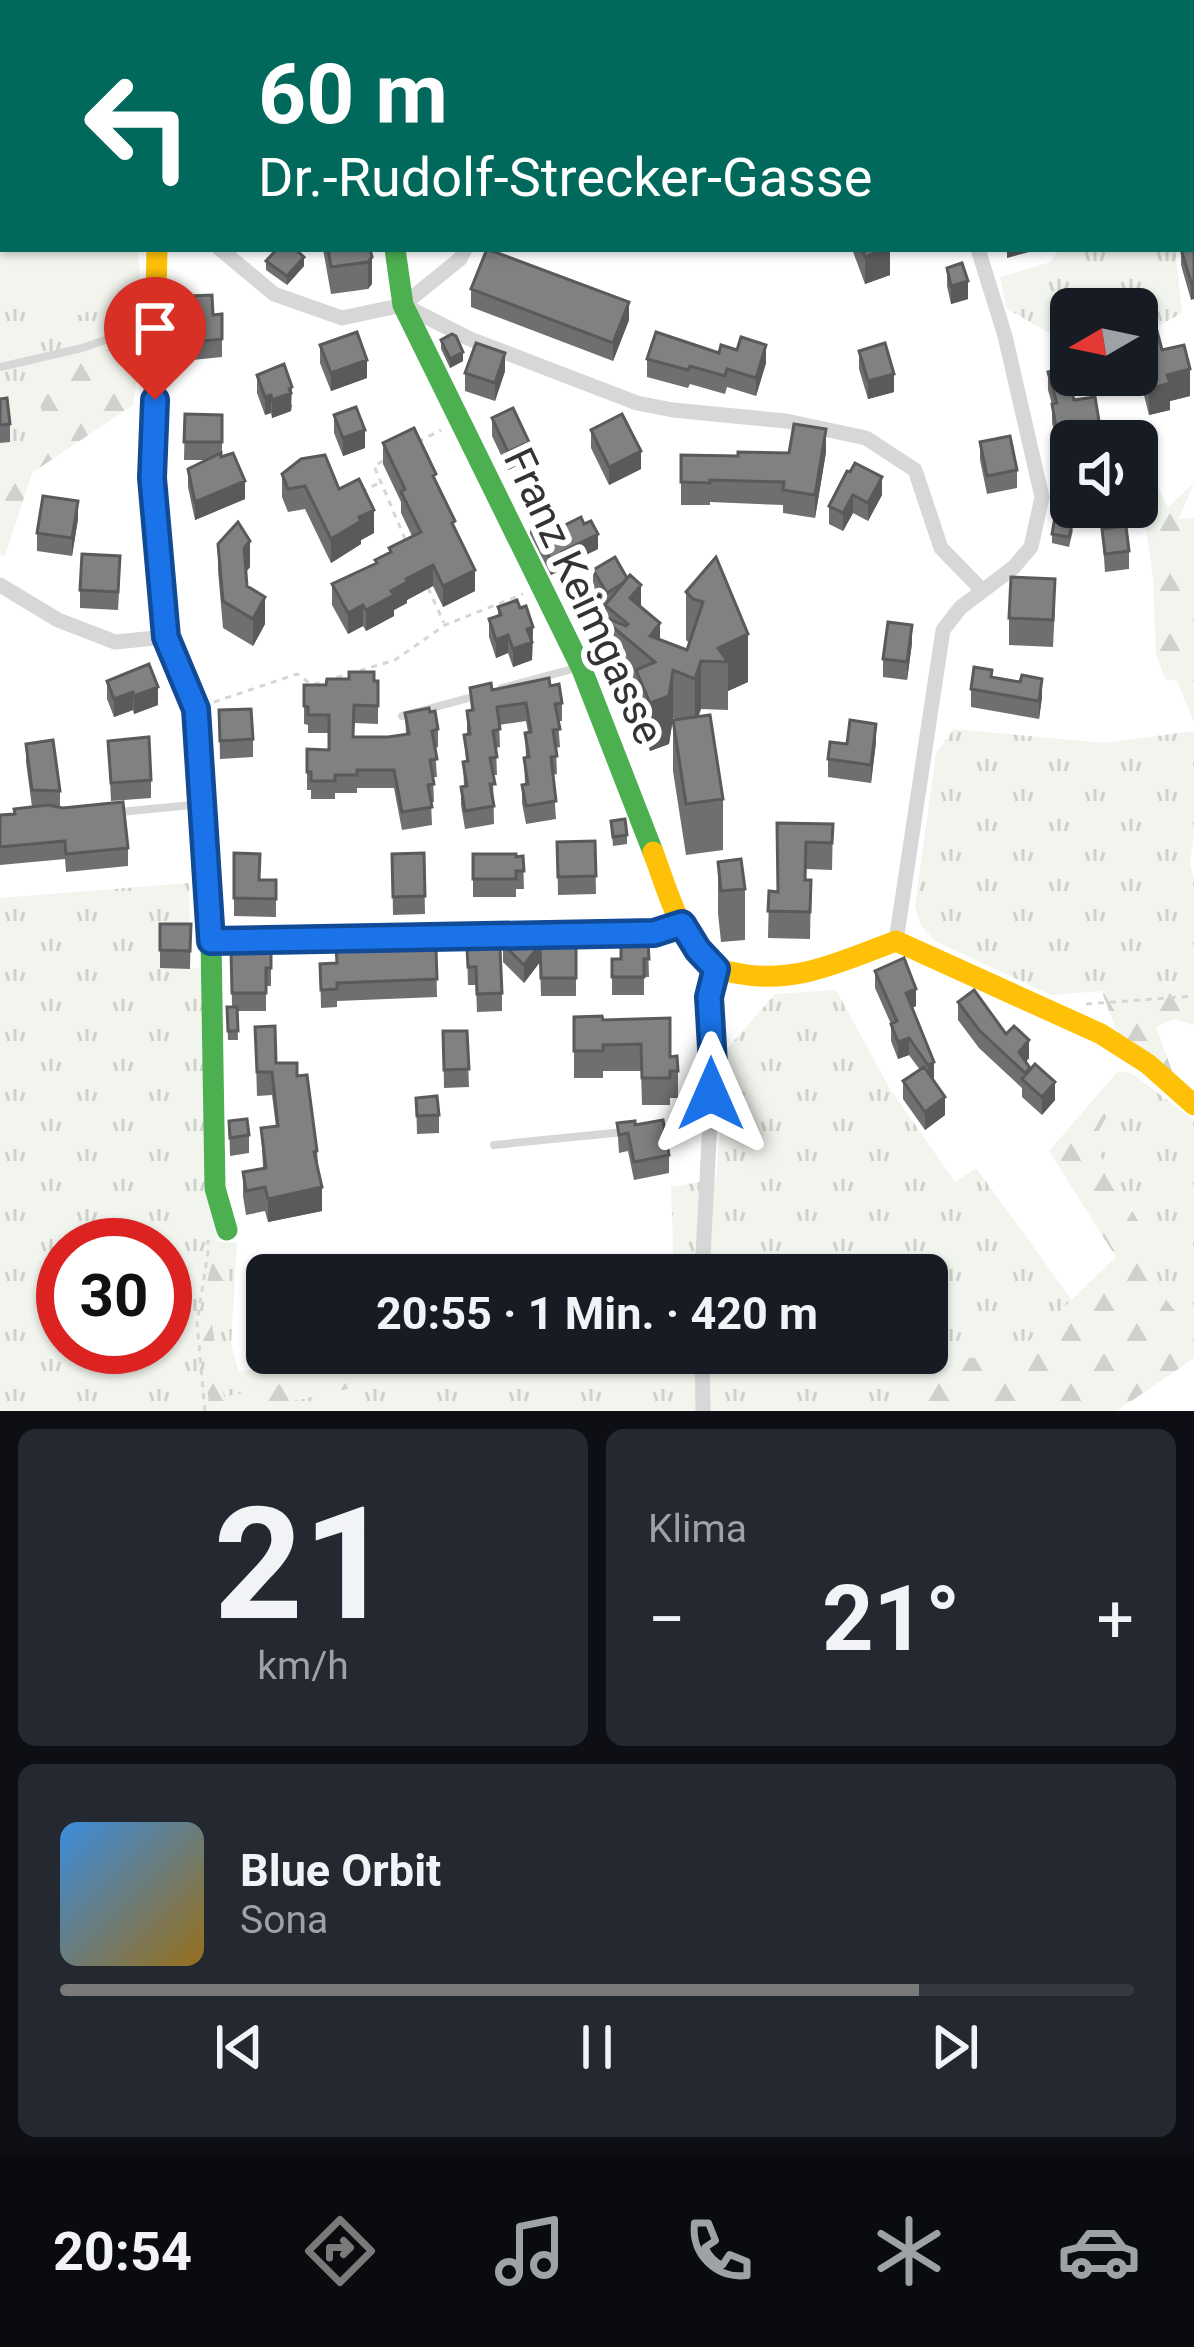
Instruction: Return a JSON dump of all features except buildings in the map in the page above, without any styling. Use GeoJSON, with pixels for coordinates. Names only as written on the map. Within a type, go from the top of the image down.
{"type":"FeatureCollection","features":[{"type":"Feature","properties":{"kind":"main road"},"geometry":{"type":"LineString","coordinates":[[158,252],[152,478],[166,637],[196,709],[211,941],[217,1232]]}},
{"type":"Feature","properties":{"kind":"main road","name":"Franz Keimgasse"},"geometry":{"type":"LineString","coordinates":[[395,252],[404,305],[581,667],[682,924],[716,969]]}},
{"type":"Feature","properties":{"kind":"main road"},"geometry":{"type":"LineString","coordinates":[[716,969],[764,978],[810,973],[896,941],[1101,1034],[1148,1064],[1194,1106]]}},
{"type":"Feature","properties":{"kind":"street"},"geometry":{"type":"LineString","coordinates":[[224,252],[274,294],[342,318],[404,305],[464,252]]}},
{"type":"Feature","properties":{"kind":"street"},"geometry":{"type":"LineString","coordinates":[[896,941],[943,630],[960,608],[1014,567],[1031,547],[1042,496],[1005,336],[979,252]]}},
{"type":"Feature","properties":{"kind":"street"},"geometry":{"type":"LineString","coordinates":[[404,305],[470,339],[638,403],[786,422],[866,438],[915,470],[941,548],[982,590]]}},
{"type":"Feature","properties":{"kind":"street"},"geometry":{"type":"LineString","coordinates":[[0,585],[58,620],[115,642],[166,637]]}},
{"type":"Feature","properties":{"kind":"street"},"geometry":{"type":"LineString","coordinates":[[211,941],[654,933],[682,924]]}},
{"type":"Feature","properties":{"kind":"street"},"geometry":{"type":"LineString","coordinates":[[703,1254],[713,1064],[709,997],[716,969]]}},
{"type":"Feature","properties":{"kind":"street"},"geometry":{"type":"LineString","coordinates":[[702,1374],[703,1411]]}},
{"type":"Feature","properties":{"kind":"lane"},"geometry":{"type":"LineString","coordinates":[[0,367],[82,348],[158,322]]}},
{"type":"Feature","properties":{"kind":"lane"},"geometry":{"type":"LineString","coordinates":[[402,716],[581,667]]}},
{"type":"Feature","properties":{"kind":"lane"},"geometry":{"type":"LineString","coordinates":[[109,813],[202,804]]}},
{"type":"Feature","properties":{"kind":"lane"},"geometry":{"type":"LineString","coordinates":[[494,1145],[709,1123]]}},
{"type":"Feature","properties":{"kind":"path"},"geometry":{"type":"LineString","coordinates":[[408,447],[459,420]]}},
{"type":"Feature","properties":{"kind":"path"},"geometry":{"type":"LineString","coordinates":[[391,457],[374,466],[408,547]]}},
{"type":"Feature","properties":{"kind":"path"},"geometry":{"type":"LineString","coordinates":[[361,492],[381,482]]}},
{"type":"Feature","properties":{"kind":"path"},"geometry":{"type":"LineString","coordinates":[[427,586],[445,625]]}},
{"type":"Feature","properties":{"kind":"path"},"geometry":{"type":"LineString","coordinates":[[196,709],[297,674],[312,685],[395,660],[445,625],[539,588]]}},
{"type":"Feature","properties":{"kind":"path"},"geometry":{"type":"LineString","coordinates":[[1083,1004],[1194,996]]}},
{"type":"Feature","properties":{"kind":"path"},"geometry":{"type":"LineString","coordinates":[[206,1411],[197,1323],[208,1252],[217,1232]]}},
{"type":"Feature","properties":{"kind":"green space"},"geometry":{"type":"Polygon","coordinates":[[[0,252],[138,252],[141,291],[79,315],[7,295],[0,252]]]}},
{"type":"Feature","properties":{"kind":"green space"},"geometry":{"type":"Polygon","coordinates":[[[1057,252],[1175,252],[1182,313],[1158,326],[1158,288],[1050,288],[1050,334],[1006,308],[1000,277],[1050,262],[1057,252]]]}},
{"type":"Feature","properties":{"kind":"green space"},"geometry":{"type":"Polygon","coordinates":[[[0,264],[8,295],[79,315],[141,291],[144,334],[35,382],[46,426],[4,478],[0,474],[0,264]]]}},
{"type":"Feature","properties":{"kind":"green space"},"geometry":{"type":"Polygon","coordinates":[[[144,334],[133,405],[32,473],[5,556],[0,555],[0,474],[4,477],[46,426],[34,382],[144,334]]]}},
{"type":"Feature","properties":{"kind":"green space"},"geometry":{"type":"Polygon","coordinates":[[[1194,483],[1179,519],[1194,602],[1194,722],[1177,681],[1165,679],[1156,654],[1146,528],[1158,528],[1158,488],[1168,507],[1194,483]]]}},
{"type":"Feature","properties":{"kind":"green space"},"geometry":{"type":"Polygon","coordinates":[[[1194,518],[1194,602],[1179,519],[1194,518]]]}},
{"type":"Feature","properties":{"kind":"green space"},"geometry":{"type":"Polygon","coordinates":[[[954,729],[1104,743],[1194,731],[1190,863],[1194,982],[1051,995],[935,941],[920,924],[915,906],[936,753],[954,729]]]}},
{"type":"Feature","properties":{"kind":"green space"},"geometry":{"type":"Polygon","coordinates":[[[189,883],[190,968],[208,967],[211,1184],[217,1241],[237,1243],[231,1344],[239,1372],[947,1374],[904,1411],[0,1411],[0,898],[189,883]]]}},
{"type":"Feature","properties":{"kind":"green space"},"geometry":{"type":"Polygon","coordinates":[[[1194,982],[1194,1025],[1174,1019],[1156,1027],[1175,1079],[1117,1032],[1102,992],[1109,987],[1194,982]]]}},
{"type":"Feature","properties":{"kind":"green space"},"geometry":{"type":"Polygon","coordinates":[[[836,990],[890,1089],[955,1182],[976,1168],[1072,1300],[1012,1358],[966,1358],[948,1373],[948,1254],[673,1254],[671,1187],[716,1179],[726,1050],[775,994],[836,990]]]}},
{"type":"Feature","properties":{"kind":"green space"},"geometry":{"type":"Polygon","coordinates":[[[1118,1071],[1131,1073],[1092,1143],[1142,1227],[1141,1268],[1187,1326],[1194,1322],[1194,1358],[1117,1411],[904,1411],[966,1358],[1012,1357],[1116,1257],[1049,1151],[1118,1071]]]}},
{"type":"Feature","properties":{"kind":"green space"},"geometry":{"type":"Polygon","coordinates":[[[1131,1073],[1194,1120],[1194,1322],[1187,1326],[1141,1268],[1142,1226],[1092,1142],[1131,1073]]]}},
{"type":"Feature","properties":{"kind":"green space"},"geometry":{"type":"Polygon","coordinates":[[[217,1248],[227,1275],[212,1325],[224,1397],[326,1374],[414,1374],[249,1411],[210,1411],[204,1309],[217,1248]]]}},
{"type":"Feature","properties":{"kind":"traffic: fast"},"geometry":{"type":"LineString","coordinates":[[395,252],[403,305],[581,667],[653,852]]}},
{"type":"Feature","properties":{"kind":"traffic: fast"},"geometry":{"type":"LineString","coordinates":[[204,830],[215,1188],[227,1230]]}},
{"type":"Feature","properties":{"kind":"traffic: slow"},"geometry":{"type":"LineString","coordinates":[[157,252],[152,478],[166,637],[196,709],[204,830]]}},
{"type":"Feature","properties":{"kind":"traffic: slow"},"geometry":{"type":"LineString","coordinates":[[653,852],[684,930],[717,969],[782,976],[896,941],[1101,1034],[1148,1064],[1194,1105]]}},
{"type":"Feature","properties":{"kind":"route"},"geometry":{"type":"LineString","coordinates":[[155,400],[152,478],[166,637],[196,709],[211,941],[654,933],[682,924],[716,969],[709,997],[711,1094]]}}]}
